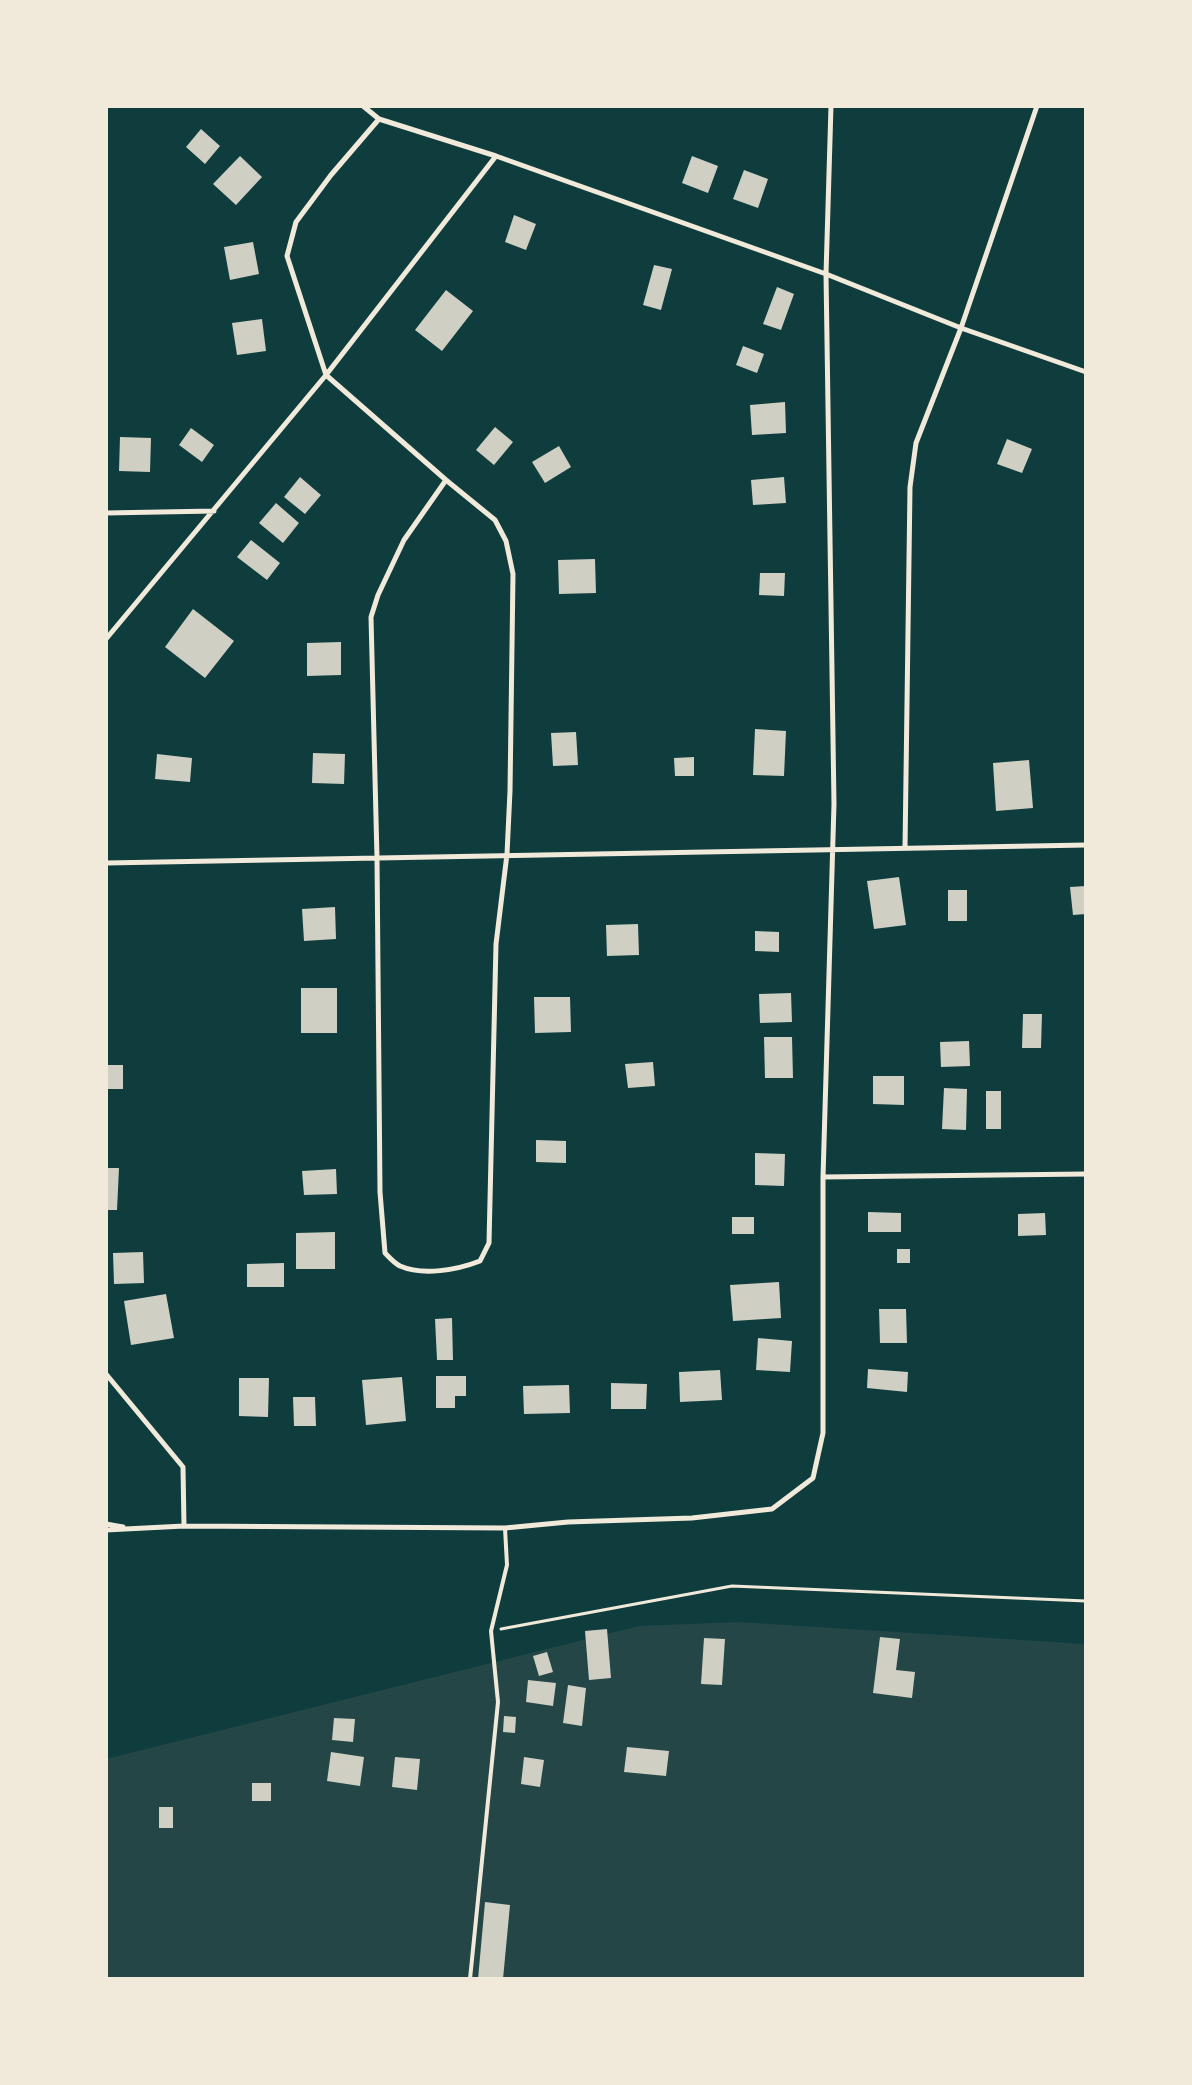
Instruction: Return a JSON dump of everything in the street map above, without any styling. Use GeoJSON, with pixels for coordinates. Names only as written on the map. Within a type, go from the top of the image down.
{"type":"FeatureCollection","features":[{"type":"Feature","properties":{"kind":"street"},"geometry":{"type":"LineString","coordinates":[[363,106],[379,120],[496,156],[826,274],[961,328],[1086,372]]}},
{"type":"Feature","properties":{"kind":"street"},"geometry":{"type":"LineString","coordinates":[[106,1530],[184,1526],[506,1528],[568,1522],[692,1518],[772,1509],[812,1478],[823,1433],[822,1177],[834,804],[826,274],[831,106]]}},
{"type":"Feature","properties":{"kind":"street"},"geometry":{"type":"LineString","coordinates":[[906,848],[910,487],[916,443],[961,328],[1038,106]]}},
{"type":"Feature","properties":{"kind":"street"},"geometry":{"type":"LineString","coordinates":[[379,120],[331,175],[296,222],[287,256],[326,375],[446,480],[496,520],[506,541],[513,574],[510,762],[506,854],[496,944],[489,1243],[480,1261],[460,1268],[418,1270],[399,1265],[385,1253],[383,1235],[380,1192],[377,858],[371,617],[378,595],[404,540],[446,480]]}},
{"type":"Feature","properties":{"kind":"street"},"geometry":{"type":"LineString","coordinates":[[106,639],[326,375],[496,156]]}},
{"type":"Feature","properties":{"kind":"street"},"geometry":{"type":"LineString","coordinates":[[106,513],[214,511]]}},
{"type":"Feature","properties":{"kind":"street"},"geometry":{"type":"LineString","coordinates":[[106,862],[1086,845]]}},
{"type":"Feature","properties":{"kind":"street"},"geometry":{"type":"LineString","coordinates":[[822,1177],[1086,1174]]}},
{"type":"Feature","properties":{"kind":"street"},"geometry":{"type":"LineString","coordinates":[[106,1374],[183,1466],[184,1526]]}},
{"type":"Feature","properties":{"kind":"street"},"geometry":{"type":"LineString","coordinates":[[106,1524],[131,1528]]}},
{"type":"Feature","properties":{"kind":"lane"},"geometry":{"type":"LineString","coordinates":[[470,1979],[498,1702],[490,1631],[506,1565],[506,1528]]}},
{"type":"Feature","properties":{"kind":"path"},"geometry":{"type":"LineString","coordinates":[[490,1631],[732,1586],[1086,1601]]}},
{"type":"Feature","properties":{"kind":"shaded area"},"geometry":{"type":"Polygon","coordinates":[[[739,1622],[1086,1644],[1086,1979],[106,1979],[106,1759],[639,1626],[739,1622]]]}},
{"type":"Feature","properties":{"kind":"building"},"geometry":{"type":"Polygon","coordinates":[[[201,129],[220,146],[205,164],[186,147],[201,129]]]}},
{"type":"Feature","properties":{"kind":"building"},"geometry":{"type":"Polygon","coordinates":[[[240,156],[262,177],[236,205],[213,184],[240,156]]]}},
{"type":"Feature","properties":{"kind":"building"},"geometry":{"type":"Polygon","coordinates":[[[692,156],[718,166],[708,193],[682,183],[692,156]]]}},
{"type":"Feature","properties":{"kind":"building"},"geometry":{"type":"Polygon","coordinates":[[[744,170],[768,179],[758,208],[733,199],[744,170]]]}},
{"type":"Feature","properties":{"kind":"building"},"geometry":{"type":"Polygon","coordinates":[[[514,215],[536,224],[526,250],[505,242],[514,215]]]}},
{"type":"Feature","properties":{"kind":"building"},"geometry":{"type":"Polygon","coordinates":[[[253,242],[259,274],[230,280],[224,247],[253,242]]]}},
{"type":"Feature","properties":{"kind":"building"},"geometry":{"type":"Polygon","coordinates":[[[654,265],[672,269],[661,310],[643,305],[654,265]]]}},
{"type":"Feature","properties":{"kind":"building"},"geometry":{"type":"Polygon","coordinates":[[[777,287],[794,294],[781,330],[763,324],[777,287]]]}},
{"type":"Feature","properties":{"kind":"building"},"geometry":{"type":"Polygon","coordinates":[[[446,290],[473,311],[442,351],[415,330],[446,290]]]}},
{"type":"Feature","properties":{"kind":"building"},"geometry":{"type":"Polygon","coordinates":[[[262,319],[266,351],[237,355],[232,323],[262,319]]]}},
{"type":"Feature","properties":{"kind":"building"},"geometry":{"type":"Polygon","coordinates":[[[743,346],[764,354],[757,373],[736,365],[743,346]]]}},
{"type":"Feature","properties":{"kind":"building"},"geometry":{"type":"Polygon","coordinates":[[[785,402],[786,433],[752,435],[750,405],[785,402]]]}},
{"type":"Feature","properties":{"kind":"building"},"geometry":{"type":"Polygon","coordinates":[[[495,427],[513,442],[494,465],[476,450],[495,427]]]}},
{"type":"Feature","properties":{"kind":"building"},"geometry":{"type":"Polygon","coordinates":[[[191,428],[214,445],[202,462],[179,445],[191,428]]]}},
{"type":"Feature","properties":{"kind":"building"},"geometry":{"type":"Polygon","coordinates":[[[120,437],[151,438],[150,472],[119,471],[120,437]]]}},
{"type":"Feature","properties":{"kind":"building"},"geometry":{"type":"Polygon","coordinates":[[[1007,439],[1032,449],[1022,473],[997,464],[1007,439]]]}},
{"type":"Feature","properties":{"kind":"building"},"geometry":{"type":"Polygon","coordinates":[[[559,446],[571,467],[545,483],[532,462],[559,446]]]}},
{"type":"Feature","properties":{"kind":"building"},"geometry":{"type":"Polygon","coordinates":[[[300,477],[321,495],[305,514],[284,497],[300,477]]]}},
{"type":"Feature","properties":{"kind":"building"},"geometry":{"type":"Polygon","coordinates":[[[784,477],[786,503],[753,505],[751,480],[784,477]]]}},
{"type":"Feature","properties":{"kind":"building"},"geometry":{"type":"Polygon","coordinates":[[[276,503],[299,523],[283,543],[259,523],[276,503]]]}},
{"type":"Feature","properties":{"kind":"building"},"geometry":{"type":"Polygon","coordinates":[[[251,540],[280,563],[267,580],[237,557],[251,540]]]}},
{"type":"Feature","properties":{"kind":"building"},"geometry":{"type":"Polygon","coordinates":[[[595,559],[596,593],[559,594],[558,560],[595,559]]]}},
{"type":"Feature","properties":{"kind":"building"},"geometry":{"type":"Polygon","coordinates":[[[760,573],[785,573],[784,596],[759,595],[760,573]]]}},
{"type":"Feature","properties":{"kind":"building"},"geometry":{"type":"Polygon","coordinates":[[[193,609],[234,641],[205,678],[165,647],[193,609]]]}},
{"type":"Feature","properties":{"kind":"building"},"geometry":{"type":"Polygon","coordinates":[[[341,642],[341,675],[307,676],[307,643],[341,642]]]}},
{"type":"Feature","properties":{"kind":"building"},"geometry":{"type":"Polygon","coordinates":[[[755,729],[786,731],[784,776],[753,775],[755,729]]]}},
{"type":"Feature","properties":{"kind":"building"},"geometry":{"type":"Polygon","coordinates":[[[576,732],[578,765],[553,766],[551,733],[576,732]]]}},
{"type":"Feature","properties":{"kind":"building"},"geometry":{"type":"Polygon","coordinates":[[[313,753],[345,754],[344,784],[312,783],[313,753]]]}},
{"type":"Feature","properties":{"kind":"building"},"geometry":{"type":"Polygon","coordinates":[[[157,754],[192,758],[190,782],[155,779],[157,754]]]}},
{"type":"Feature","properties":{"kind":"building"},"geometry":{"type":"Polygon","coordinates":[[[694,757],[694,776],[675,776],[674,758],[694,757]]]}},
{"type":"Feature","properties":{"kind":"building"},"geometry":{"type":"Polygon","coordinates":[[[1029,760],[1033,808],[996,811],[993,763],[1029,760]]]}},
{"type":"Feature","properties":{"kind":"building"},"geometry":{"type":"Polygon","coordinates":[[[899,877],[906,925],[874,929],[867,881],[899,877]]]}},
{"type":"Feature","properties":{"kind":"building"},"geometry":{"type":"Polygon","coordinates":[[[1086,886],[1086,914],[1073,915],[1070,887],[1086,886]]]}},
{"type":"Feature","properties":{"kind":"building"},"geometry":{"type":"Polygon","coordinates":[[[948,890],[967,890],[967,921],[948,921],[948,890]]]}},
{"type":"Feature","properties":{"kind":"building"},"geometry":{"type":"Polygon","coordinates":[[[335,907],[336,939],[304,941],[302,909],[335,907]]]}},
{"type":"Feature","properties":{"kind":"building"},"geometry":{"type":"Polygon","coordinates":[[[638,924],[639,955],[607,956],[606,925],[638,924]]]}},
{"type":"Feature","properties":{"kind":"building"},"geometry":{"type":"Polygon","coordinates":[[[755,931],[779,932],[779,952],[755,951],[755,931]]]}},
{"type":"Feature","properties":{"kind":"building"},"geometry":{"type":"Polygon","coordinates":[[[301,988],[337,988],[337,1033],[301,1033],[301,988]]]}},
{"type":"Feature","properties":{"kind":"building"},"geometry":{"type":"Polygon","coordinates":[[[791,993],[792,1022],[760,1023],[759,994],[791,993]]]}},
{"type":"Feature","properties":{"kind":"building"},"geometry":{"type":"Polygon","coordinates":[[[534,997],[570,997],[571,1032],[535,1033],[534,997]]]}},
{"type":"Feature","properties":{"kind":"building"},"geometry":{"type":"Polygon","coordinates":[[[1023,1014],[1042,1014],[1041,1048],[1022,1048],[1023,1014]]]}},
{"type":"Feature","properties":{"kind":"building"},"geometry":{"type":"Polygon","coordinates":[[[764,1037],[792,1037],[793,1078],[765,1078],[764,1037]]]}},
{"type":"Feature","properties":{"kind":"building"},"geometry":{"type":"Polygon","coordinates":[[[969,1041],[970,1066],[941,1067],[940,1042],[969,1041]]]}},
{"type":"Feature","properties":{"kind":"building"},"geometry":{"type":"Polygon","coordinates":[[[653,1062],[655,1086],[628,1088],[625,1064],[653,1062]]]}},
{"type":"Feature","properties":{"kind":"building"},"geometry":{"type":"Polygon","coordinates":[[[106,1065],[123,1065],[123,1089],[106,1089],[106,1065]]]}},
{"type":"Feature","properties":{"kind":"building"},"geometry":{"type":"Polygon","coordinates":[[[873,1076],[904,1076],[904,1105],[873,1104],[873,1076]]]}},
{"type":"Feature","properties":{"kind":"building"},"geometry":{"type":"Polygon","coordinates":[[[944,1088],[967,1089],[966,1130],[942,1129],[944,1088]]]}},
{"type":"Feature","properties":{"kind":"building"},"geometry":{"type":"Polygon","coordinates":[[[986,1091],[1001,1091],[1001,1129],[986,1129],[986,1091]]]}},
{"type":"Feature","properties":{"kind":"building"},"geometry":{"type":"Polygon","coordinates":[[[536,1140],[566,1141],[566,1163],[536,1162],[536,1140]]]}},
{"type":"Feature","properties":{"kind":"building"},"geometry":{"type":"Polygon","coordinates":[[[755,1153],[785,1154],[784,1186],[755,1185],[755,1153]]]}},
{"type":"Feature","properties":{"kind":"building"},"geometry":{"type":"Polygon","coordinates":[[[106,1168],[119,1168],[117,1210],[106,1210],[106,1168]]]}},
{"type":"Feature","properties":{"kind":"building"},"geometry":{"type":"Polygon","coordinates":[[[336,1169],[337,1194],[304,1195],[302,1171],[336,1169]]]}},
{"type":"Feature","properties":{"kind":"building"},"geometry":{"type":"Polygon","coordinates":[[[868,1212],[901,1213],[901,1232],[868,1232],[868,1212]]]}},
{"type":"Feature","properties":{"kind":"building"},"geometry":{"type":"Polygon","coordinates":[[[1045,1213],[1046,1235],[1018,1236],[1018,1214],[1045,1213]]]}},
{"type":"Feature","properties":{"kind":"building"},"geometry":{"type":"Polygon","coordinates":[[[732,1217],[754,1217],[754,1234],[732,1234],[732,1217]]]}},
{"type":"Feature","properties":{"kind":"building"},"geometry":{"type":"Polygon","coordinates":[[[335,1232],[335,1269],[296,1269],[296,1233],[335,1232]]]}},
{"type":"Feature","properties":{"kind":"building"},"geometry":{"type":"Polygon","coordinates":[[[897,1249],[910,1249],[910,1263],[897,1263],[897,1249]]]}},
{"type":"Feature","properties":{"kind":"building"},"geometry":{"type":"Polygon","coordinates":[[[143,1252],[144,1283],[114,1284],[113,1253],[143,1252]]]}},
{"type":"Feature","properties":{"kind":"building"},"geometry":{"type":"Polygon","coordinates":[[[284,1263],[284,1287],[247,1287],[247,1264],[284,1263]]]}},
{"type":"Feature","properties":{"kind":"building"},"geometry":{"type":"Polygon","coordinates":[[[779,1282],[781,1318],[733,1321],[730,1285],[779,1282]]]}},
{"type":"Feature","properties":{"kind":"building"},"geometry":{"type":"Polygon","coordinates":[[[166,1294],[174,1338],[131,1345],[124,1301],[166,1294]]]}},
{"type":"Feature","properties":{"kind":"building"},"geometry":{"type":"Polygon","coordinates":[[[879,1309],[906,1309],[907,1343],[880,1343],[879,1309]]]}},
{"type":"Feature","properties":{"kind":"building"},"geometry":{"type":"Polygon","coordinates":[[[452,1318],[453,1360],[437,1360],[435,1319],[452,1318]]]}},
{"type":"Feature","properties":{"kind":"building"},"geometry":{"type":"Polygon","coordinates":[[[758,1338],[792,1341],[790,1372],[756,1370],[758,1338]]]}},
{"type":"Feature","properties":{"kind":"building"},"geometry":{"type":"Polygon","coordinates":[[[868,1369],[908,1372],[907,1392],[867,1388],[868,1369]]]}},
{"type":"Feature","properties":{"kind":"building"},"geometry":{"type":"Polygon","coordinates":[[[720,1370],[722,1400],[680,1402],[679,1372],[720,1370]]]}},
{"type":"Feature","properties":{"kind":"building"},"geometry":{"type":"Polygon","coordinates":[[[436,1376],[466,1376],[466,1396],[455,1396],[455,1408],[436,1408],[436,1376]]]}},
{"type":"Feature","properties":{"kind":"building"},"geometry":{"type":"Polygon","coordinates":[[[402,1377],[406,1421],[366,1425],[362,1380],[402,1377]]]}},
{"type":"Feature","properties":{"kind":"building"},"geometry":{"type":"Polygon","coordinates":[[[239,1378],[269,1378],[268,1417],[239,1416],[239,1378]]]}},
{"type":"Feature","properties":{"kind":"building"},"geometry":{"type":"Polygon","coordinates":[[[611,1383],[647,1384],[646,1409],[611,1409],[611,1383]]]}},
{"type":"Feature","properties":{"kind":"building"},"geometry":{"type":"Polygon","coordinates":[[[569,1385],[570,1413],[524,1414],[523,1386],[569,1385]]]}},
{"type":"Feature","properties":{"kind":"building"},"geometry":{"type":"Polygon","coordinates":[[[293,1397],[315,1397],[316,1426],[294,1426],[293,1397]]]}},
{"type":"Feature","properties":{"kind":"building"},"geometry":{"type":"Polygon","coordinates":[[[607,1629],[611,1678],[589,1680],[585,1631],[607,1629]]]}},
{"type":"Feature","properties":{"kind":"building"},"geometry":{"type":"Polygon","coordinates":[[[880,1637],[900,1639],[896,1670],[915,1672],[912,1698],[873,1693],[880,1637]]]}},
{"type":"Feature","properties":{"kind":"building"},"geometry":{"type":"Polygon","coordinates":[[[704,1638],[725,1639],[722,1685],[701,1684],[704,1638]]]}},
{"type":"Feature","properties":{"kind":"building"},"geometry":{"type":"Polygon","coordinates":[[[547,1652],[553,1672],[539,1676],[533,1656],[547,1652]]]}},
{"type":"Feature","properties":{"kind":"building"},"geometry":{"type":"Polygon","coordinates":[[[528,1680],[556,1683],[553,1706],[526,1702],[528,1680]]]}},
{"type":"Feature","properties":{"kind":"building"},"geometry":{"type":"Polygon","coordinates":[[[568,1685],[586,1688],[582,1726],[563,1723],[568,1685]]]}},
{"type":"Feature","properties":{"kind":"building"},"geometry":{"type":"Polygon","coordinates":[[[504,1716],[516,1717],[515,1733],[503,1732],[504,1716]]]}},
{"type":"Feature","properties":{"kind":"building"},"geometry":{"type":"Polygon","coordinates":[[[334,1718],[355,1719],[353,1742],[332,1740],[334,1718]]]}},
{"type":"Feature","properties":{"kind":"building"},"geometry":{"type":"Polygon","coordinates":[[[627,1747],[669,1751],[666,1776],[624,1772],[627,1747]]]}},
{"type":"Feature","properties":{"kind":"building"},"geometry":{"type":"Polygon","coordinates":[[[331,1752],[364,1757],[360,1786],[327,1781],[331,1752]]]}},
{"type":"Feature","properties":{"kind":"building"},"geometry":{"type":"Polygon","coordinates":[[[395,1757],[420,1759],[417,1790],[392,1787],[395,1757]]]}},
{"type":"Feature","properties":{"kind":"building"},"geometry":{"type":"Polygon","coordinates":[[[524,1757],[544,1760],[540,1787],[521,1784],[524,1757]]]}},
{"type":"Feature","properties":{"kind":"building"},"geometry":{"type":"Polygon","coordinates":[[[252,1783],[271,1783],[271,1801],[252,1801],[252,1783]]]}},
{"type":"Feature","properties":{"kind":"building"},"geometry":{"type":"Polygon","coordinates":[[[159,1807],[173,1807],[173,1828],[159,1828],[159,1807]]]}},
{"type":"Feature","properties":{"kind":"building"},"geometry":{"type":"Polygon","coordinates":[[[485,1902],[510,1905],[503,1979],[478,1979],[485,1902]]]}}]}
